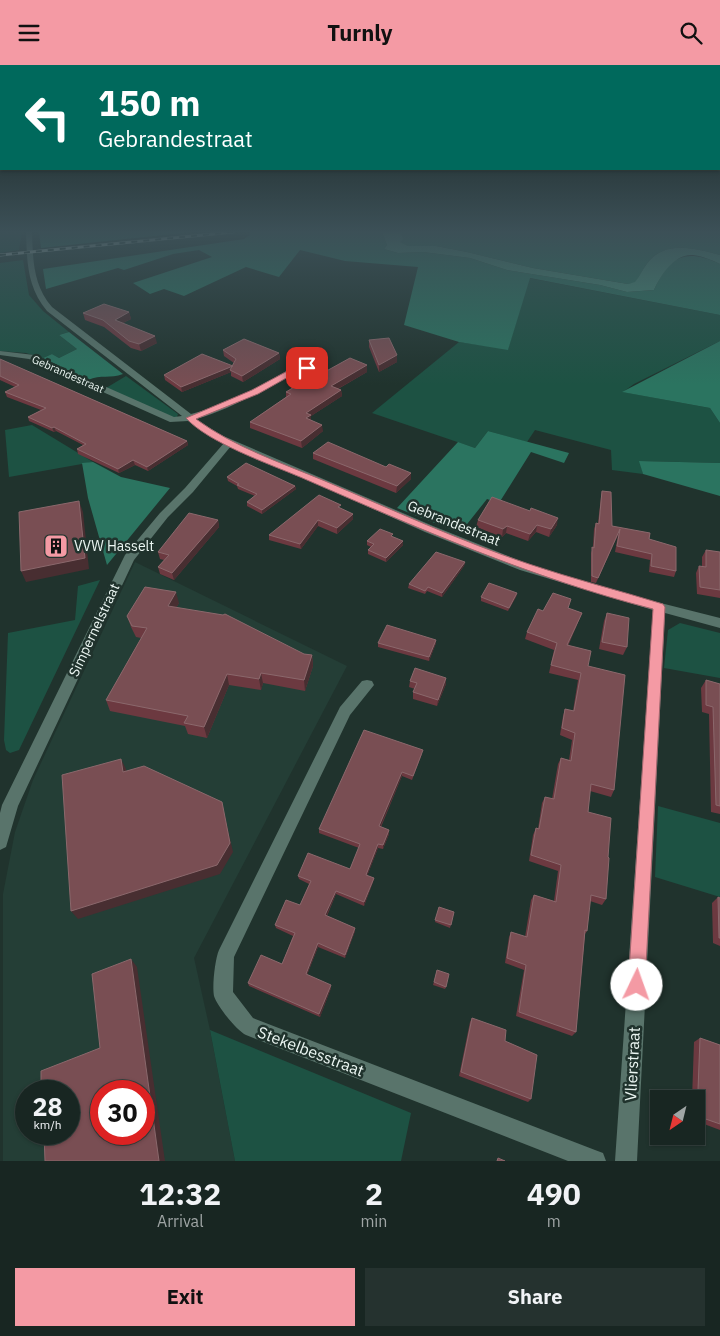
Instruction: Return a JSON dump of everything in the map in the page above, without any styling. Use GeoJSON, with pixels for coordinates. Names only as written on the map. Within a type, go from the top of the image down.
{"type":"FeatureCollection","features":[{"type":"Feature","properties":{"kind":"street","name":"Gebrandestraat"},"geometry":{"type":"LineString","coordinates":[[34,283],[39,295],[56,315],[204,429],[229,443],[429,529],[524,567],[620,597],[720,623]]}},
{"type":"Feature","properties":{"kind":"street","name":"Gebrandestraat"},"geometry":{"type":"LineString","coordinates":[[0,353],[31,357],[174,421],[190,418]]}},
{"type":"Feature","properties":{"kind":"street"},"geometry":{"type":"LineString","coordinates":[[190,418],[255,392],[296,369]]}},
{"type":"Feature","properties":{"kind":"street","name":"Simpernelstraat"},"geometry":{"type":"LineString","coordinates":[[0,842],[10,805],[129,558],[164,515],[189,490],[229,443]]}},
{"type":"Feature","properties":{"kind":"street","name":"Vlierstraat"},"geometry":{"type":"LineString","coordinates":[[626,1161],[659,607]]}},
{"type":"Feature","properties":{"kind":"street","name":"Stekelbesstraat"},"geometry":{"type":"LineString","coordinates":[[367,685],[344,711],[225,956],[223,995],[246,1025],[595,1161]]}},
{"type":"Feature","properties":{"kind":"shaded area"},"geometry":{"type":"Polygon","coordinates":[[[0,283],[27,283],[29,295],[43,311],[69,332],[59,335],[77,349],[59,358],[52,354],[43,358],[26,353],[0,351],[0,283]]]}},
{"type":"Feature","properties":{"kind":"shaded area"},"geometry":{"type":"Polygon","coordinates":[[[45,283],[66,283],[46,289],[45,283]]]}},
{"type":"Feature","properties":{"kind":"shaded area"},"geometry":{"type":"Polygon","coordinates":[[[133,283],[211,283],[184,296],[164,289],[150,294],[133,283]]]}},
{"type":"Feature","properties":{"kind":"shaded area"},"geometry":{"type":"Polygon","coordinates":[[[414,283],[528,283],[508,350],[459,342],[404,325],[414,283]]]}},
{"type":"Feature","properties":{"kind":"shaded area"},"geometry":{"type":"Polygon","coordinates":[[[527,283],[556,283],[720,315],[720,341],[634,384],[623,392],[710,408],[720,423],[720,463],[640,461],[643,474],[612,470],[611,450],[535,430],[527,442],[488,431],[475,448],[372,413],[459,342],[508,349],[527,283]]]}},
{"type":"Feature","properties":{"kind":"shaded area"},"geometry":{"type":"Polygon","coordinates":[[[556,283],[589,283],[627,292],[654,290],[657,283],[720,283],[720,315],[556,283]]]}},
{"type":"Feature","properties":{"kind":"shaded area"},"geometry":{"type":"Polygon","coordinates":[[[589,283],[657,283],[654,290],[627,292],[589,283]]]}},
{"type":"Feature","properties":{"kind":"shaded area"},"geometry":{"type":"Polygon","coordinates":[[[69,332],[123,374],[88,380],[43,358],[52,354],[59,358],[77,349],[59,335],[69,332]]]}},
{"type":"Feature","properties":{"kind":"shaded area"},"geometry":{"type":"Polygon","coordinates":[[[720,341],[720,423],[710,408],[622,392],[720,341]]]}},
{"type":"Feature","properties":{"kind":"shaded area"},"geometry":{"type":"Polygon","coordinates":[[[126,376],[178,414],[177,417],[174,418],[106,388],[126,376]]]}},
{"type":"Feature","properties":{"kind":"shaded area"},"geometry":{"type":"Polygon","coordinates":[[[32,425],[93,462],[9,477],[5,430],[32,425]]]}},
{"type":"Feature","properties":{"kind":"shaded area"},"geometry":{"type":"Polygon","coordinates":[[[488,431],[569,453],[564,463],[531,452],[499,503],[487,499],[460,533],[397,508],[458,442],[475,448],[488,431]]]}},
{"type":"Feature","properties":{"kind":"shaded area"},"geometry":{"type":"Polygon","coordinates":[[[639,461],[720,463],[720,496],[643,474],[639,461]]]}},
{"type":"Feature","properties":{"kind":"shaded area"},"geometry":{"type":"Polygon","coordinates":[[[93,462],[121,477],[170,488],[107,565],[88,498],[82,463],[93,462]]]}},
{"type":"Feature","properties":{"kind":"shaded area"},"geometry":{"type":"Polygon","coordinates":[[[135,562],[347,666],[194,958],[235,1161],[3,1161],[3,894],[15,832],[33,780],[135,562]]]}},
{"type":"Feature","properties":{"kind":"shaded area"},"geometry":{"type":"Polygon","coordinates":[[[100,580],[19,750],[10,753],[6,750],[4,740],[8,633],[75,620],[78,586],[100,580]]]}},
{"type":"Feature","properties":{"kind":"shaded area"},"geometry":{"type":"Polygon","coordinates":[[[680,623],[720,633],[720,678],[664,668],[668,630],[680,623]]]}},
{"type":"Feature","properties":{"kind":"shaded area"},"geometry":{"type":"Polygon","coordinates":[[[658,806],[720,823],[720,897],[655,877],[658,806]]]}},
{"type":"Feature","properties":{"kind":"shaded area"},"geometry":{"type":"Polygon","coordinates":[[[210,1030],[411,1113],[401,1161],[235,1161],[210,1030]]]}},
{"type":"Feature","properties":{"kind":"building"},"geometry":{"type":"Polygon","coordinates":[[[104,304],[129,312],[115,320],[155,336],[139,344],[129,341],[103,320],[83,313],[104,304]]]}},
{"type":"Feature","properties":{"kind":"building"},"geometry":{"type":"Polygon","coordinates":[[[389,338],[397,355],[379,365],[369,340],[389,338]]]}},
{"type":"Feature","properties":{"kind":"building"},"geometry":{"type":"Polygon","coordinates":[[[244,339],[279,353],[242,376],[230,370],[236,359],[223,350],[244,339]]]}},
{"type":"Feature","properties":{"kind":"building"},"geometry":{"type":"Polygon","coordinates":[[[202,354],[233,366],[181,387],[164,375],[202,354]]]}},
{"type":"Feature","properties":{"kind":"building"},"geometry":{"type":"Polygon","coordinates":[[[350,358],[367,365],[331,386],[341,390],[306,413],[311,415],[306,418],[322,425],[301,441],[250,422],[291,394],[286,392],[317,373],[321,374],[350,358]]]}},
{"type":"Feature","properties":{"kind":"building"},"geometry":{"type":"Polygon","coordinates":[[[0,359],[187,441],[147,467],[133,460],[118,469],[77,449],[86,444],[54,427],[52,428],[28,417],[46,408],[5,392],[19,385],[0,376],[0,359]]]}},
{"type":"Feature","properties":{"kind":"building"},"geometry":{"type":"Polygon","coordinates":[[[328,442],[386,467],[389,464],[411,473],[397,486],[313,453],[328,442]]]}},
{"type":"Feature","properties":{"kind":"building"},"geometry":{"type":"Polygon","coordinates":[[[246,463],[295,486],[262,510],[247,502],[257,494],[237,485],[239,484],[227,477],[246,463]]]}},
{"type":"Feature","properties":{"kind":"building"},"geometry":{"type":"Polygon","coordinates":[[[602,491],[611,492],[612,526],[650,533],[649,539],[676,547],[676,571],[651,566],[652,554],[617,546],[620,529],[598,578],[592,576],[592,547],[594,548],[596,523],[599,524],[602,491]]]}},
{"type":"Feature","properties":{"kind":"building"},"geometry":{"type":"Polygon","coordinates":[[[319,495],[341,505],[338,507],[353,514],[337,528],[318,520],[300,544],[269,535],[319,495]]]}},
{"type":"Feature","properties":{"kind":"building"},"geometry":{"type":"Polygon","coordinates":[[[492,497],[530,511],[531,508],[558,518],[551,529],[537,525],[530,534],[507,526],[503,529],[478,520],[492,497]]]}},
{"type":"Feature","properties":{"kind":"building","name":"VVW Hasselt"},"geometry":{"type":"Polygon","coordinates":[[[79,501],[85,558],[21,571],[19,512],[79,501]]]}},
{"type":"Feature","properties":{"kind":"building"},"geometry":{"type":"Polygon","coordinates":[[[189,513],[218,520],[172,573],[158,567],[169,555],[158,552],[189,513]]]}},
{"type":"Feature","properties":{"kind":"building"},"geometry":{"type":"Polygon","coordinates":[[[380,529],[393,534],[391,536],[403,541],[386,558],[368,550],[374,544],[367,541],[380,529]]]}},
{"type":"Feature","properties":{"kind":"building"},"geometry":{"type":"Polygon","coordinates":[[[706,550],[720,552],[720,590],[700,587],[699,566],[706,567],[706,550]]]}},
{"type":"Feature","properties":{"kind":"building"},"geometry":{"type":"Polygon","coordinates":[[[436,552],[465,562],[442,593],[428,587],[425,591],[409,584],[436,552]]]}},
{"type":"Feature","properties":{"kind":"building"},"geometry":{"type":"Polygon","coordinates":[[[489,583],[517,593],[509,608],[481,597],[489,583]]]}},
{"type":"Feature","properties":{"kind":"building"},"geometry":{"type":"Polygon","coordinates":[[[145,587],[176,592],[168,606],[225,614],[304,654],[312,655],[304,680],[261,673],[259,679],[227,674],[204,727],[184,723],[188,716],[106,700],[147,628],[132,626],[127,616],[145,587]]]}},
{"type":"Feature","properties":{"kind":"building"},"geometry":{"type":"Polygon","coordinates":[[[553,593],[571,599],[568,608],[582,613],[567,645],[591,651],[588,666],[625,675],[614,790],[591,784],[588,812],[611,818],[609,858],[606,899],[591,895],[587,931],[585,930],[576,1032],[519,1012],[526,965],[507,958],[511,932],[527,937],[534,895],[556,902],[561,865],[531,855],[536,828],[539,829],[545,797],[554,799],[561,758],[571,761],[575,733],[562,728],[565,709],[574,711],[581,673],[551,665],[557,643],[527,632],[538,609],[543,611],[553,593]]]}},
{"type":"Feature","properties":{"kind":"building"},"geometry":{"type":"Polygon","coordinates":[[[607,613],[629,618],[627,647],[602,642],[607,613]]]}},
{"type":"Feature","properties":{"kind":"building"},"geometry":{"type":"Polygon","coordinates":[[[387,625],[436,640],[429,657],[378,643],[387,625]]]}},
{"type":"Feature","properties":{"kind":"building"},"geometry":{"type":"Polygon","coordinates":[[[415,668],[446,678],[438,700],[413,692],[417,683],[410,681],[415,668]]]}},
{"type":"Feature","properties":{"kind":"building"},"geometry":{"type":"Polygon","coordinates":[[[706,680],[720,684],[720,806],[716,805],[713,707],[706,705],[706,680]]]}},
{"type":"Feature","properties":{"kind":"building"},"geometry":{"type":"Polygon","coordinates":[[[364,730],[423,750],[413,776],[402,772],[379,826],[389,830],[383,845],[378,844],[366,875],[374,878],[364,902],[336,891],[325,915],[355,928],[345,955],[318,943],[306,974],[331,985],[319,1014],[248,983],[261,955],[282,964],[295,933],[275,925],[286,900],[300,905],[311,881],[298,876],[308,853],[350,869],[360,844],[319,829],[364,730]]]}},
{"type":"Feature","properties":{"kind":"building"},"geometry":{"type":"Polygon","coordinates":[[[121,759],[123,772],[144,766],[222,802],[230,843],[217,865],[71,911],[62,775],[121,759]]]}},
{"type":"Feature","properties":{"kind":"building"},"geometry":{"type":"Polygon","coordinates":[[[718,897],[720,898],[720,938],[719,938],[718,897]]]}},
{"type":"Feature","properties":{"kind":"building"},"geometry":{"type":"Polygon","coordinates":[[[439,907],[454,912],[451,925],[435,920],[439,907]]]}},
{"type":"Feature","properties":{"kind":"building"},"geometry":{"type":"Polygon","coordinates":[[[131,959],[148,1080],[90,1080],[90,1145],[155,1145],[155,1132],[159,1161],[45,1161],[44,1145],[80,1145],[80,1080],[41,1080],[41,1071],[100,1048],[92,974],[131,959]]]}},
{"type":"Feature","properties":{"kind":"building"},"geometry":{"type":"Polygon","coordinates":[[[437,970],[449,974],[446,987],[434,982],[437,970]]]}},
{"type":"Feature","properties":{"kind":"building"},"geometry":{"type":"Polygon","coordinates":[[[472,1018],[506,1030],[505,1041],[537,1055],[531,1099],[461,1072],[472,1018]]]}},
{"type":"Feature","properties":{"kind":"building"},"geometry":{"type":"Polygon","coordinates":[[[700,1038],[720,1045],[720,1124],[705,1119],[705,1090],[698,1090],[700,1038]]]}},
{"type":"Feature","properties":{"kind":"place","name":"VVW Hasselt"},"geometry":{"type":"Point","coordinates":[56,546]}},
{"type":"Feature","properties":{"kind":"route"},"geometry":{"type":"LineString","coordinates":[[307,368],[296,369],[255,392],[190,418],[204,429],[239,447],[429,529],[524,567],[659,607],[637,985]]}}]}
